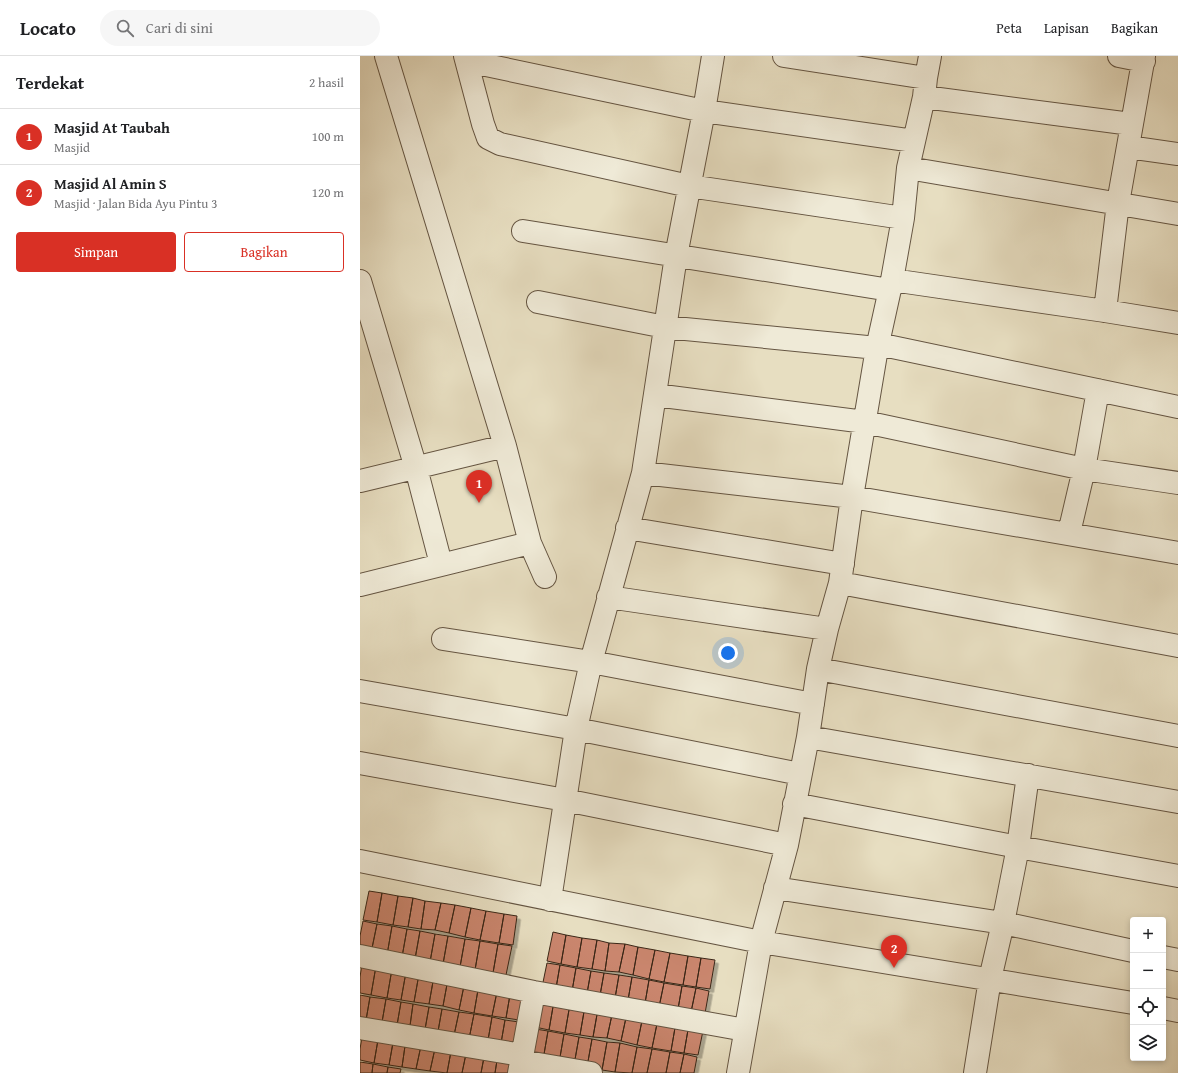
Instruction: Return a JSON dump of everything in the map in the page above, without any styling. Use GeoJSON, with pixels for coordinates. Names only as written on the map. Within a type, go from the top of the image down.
{"type":"FeatureCollection","features":[{"type":"Feature","properties":{"kind":"street"},"geometry":{"type":"LineString","coordinates":[[386,56],[505,446],[530,542],[545,577]]}},
{"type":"Feature","properties":{"kind":"street"},"geometry":{"type":"LineString","coordinates":[[550,900],[576,729],[591,662],[608,597],[643,473],[676,256],[713,56]]}},
{"type":"Feature","properties":{"kind":"street"},"geometry":{"type":"LineString","coordinates":[[784,56],[925,87],[1131,124]]}},
{"type":"Feature","properties":{"kind":"street"},"geometry":{"type":"LineString","coordinates":[[738,1073],[761,942],[787,845],[808,737],[818,669],[842,573],[852,497],[878,346],[903,218],[908,168],[930,56]]}},
{"type":"Feature","properties":{"kind":"street"},"geometry":{"type":"LineString","coordinates":[[1105,311],[1118,204],[1131,124],[1144,58],[1119,56]]}},
{"type":"Feature","properties":{"kind":"street"},"geometry":{"type":"LineString","coordinates":[[903,218],[689,186],[500,144],[488,138],[466,58],[704,111],[914,140]]}},
{"type":"Feature","properties":{"kind":"street"},"geometry":{"type":"LineString","coordinates":[[1128,147],[1178,154]]}},
{"type":"Feature","properties":{"kind":"street"},"geometry":{"type":"LineString","coordinates":[[908,168],[1178,214]]}},
{"type":"Feature","properties":{"kind":"street"},"geometry":{"type":"LineString","coordinates":[[523,231],[676,256],[891,285],[1105,311],[1178,323]]}},
{"type":"Feature","properties":{"kind":"street"},"geometry":{"type":"LineString","coordinates":[[360,281],[416,468],[441,564]]}},
{"type":"Feature","properties":{"kind":"street"},"geometry":{"type":"LineString","coordinates":[[538,302],[665,327],[878,346],[1178,407]]}},
{"type":"Feature","properties":{"kind":"street"},"geometry":{"type":"LineString","coordinates":[[1069,533],[1084,469],[1098,390]]}},
{"type":"Feature","properties":{"kind":"street"},"geometry":{"type":"LineString","coordinates":[[655,395],[865,422],[1084,469],[1178,483]]}},
{"type":"Feature","properties":{"kind":"street"},"geometry":{"type":"LineString","coordinates":[[360,482],[505,446]]}},
{"type":"Feature","properties":{"kind":"street"},"geometry":{"type":"LineString","coordinates":[[643,473],[852,497],[1069,533],[1178,553]]}},
{"type":"Feature","properties":{"kind":"street"},"geometry":{"type":"LineString","coordinates":[[627,528],[1178,646]]}},
{"type":"Feature","properties":{"kind":"street"},"geometry":{"type":"LineString","coordinates":[[360,585],[530,542]]}},
{"type":"Feature","properties":{"kind":"street"},"geometry":{"type":"LineString","coordinates":[[608,597],[827,629]]}},
{"type":"Feature","properties":{"kind":"street"},"geometry":{"type":"LineString","coordinates":[[443,639],[591,662],[813,704]]}},
{"type":"Feature","properties":{"kind":"street"},"geometry":{"type":"LineString","coordinates":[[818,669],[1178,736]]}},
{"type":"Feature","properties":{"kind":"street"},"geometry":{"type":"LineString","coordinates":[[360,691],[576,729],[800,774]]}},
{"type":"Feature","properties":{"kind":"street"},"geometry":{"type":"LineString","coordinates":[[808,737],[1178,802]]}},
{"type":"Feature","properties":{"kind":"street"},"geometry":{"type":"LineString","coordinates":[[360,763],[565,800],[787,845]]}},
{"type":"Feature","properties":{"kind":"street"},"geometry":{"type":"LineString","coordinates":[[981,1072],[990,979],[1018,847],[1028,775]]}},
{"type":"Feature","properties":{"kind":"street"},"geometry":{"type":"LineString","coordinates":[[794,804],[1178,876]]}},
{"type":"Feature","properties":{"kind":"street"},"geometry":{"type":"LineString","coordinates":[[360,861],[761,942],[1130,1002]]}},
{"type":"Feature","properties":{"kind":"street"},"geometry":{"type":"LineString","coordinates":[[775,888],[1003,923],[1130,949]]}},
{"type":"Feature","properties":{"kind":"street"},"geometry":{"type":"LineString","coordinates":[[360,956],[534,992],[746,1030]]}},
{"type":"Feature","properties":{"kind":"street"},"geometry":{"type":"LineString","coordinates":[[1166,958],[1178,960]]}},
{"type":"Feature","properties":{"kind":"street"},"geometry":{"type":"LineString","coordinates":[[521,1063],[534,992]]}},
{"type":"Feature","properties":{"kind":"street"},"geometry":{"type":"LineString","coordinates":[[1166,1008],[1178,1010]]}},
{"type":"Feature","properties":{"kind":"street"},"geometry":{"type":"LineString","coordinates":[[360,1028],[521,1063],[591,1073]]}},
{"type":"Feature","properties":{"kind":"building"},"geometry":{"type":"Polygon","coordinates":[[[369,891],[382,893],[377,922],[363,920],[369,891]]]}},
{"type":"Feature","properties":{"kind":"building"},"geometry":{"type":"Polygon","coordinates":[[[382,893],[398,896],[393,925],[377,922],[382,893]]]}},
{"type":"Feature","properties":{"kind":"building"},"geometry":{"type":"Polygon","coordinates":[[[398,896],[413,898],[408,927],[393,925],[398,896]]]}},
{"type":"Feature","properties":{"kind":"building"},"geometry":{"type":"Polygon","coordinates":[[[413,898],[425,901],[421,929],[408,927],[413,898]]]}},
{"type":"Feature","properties":{"kind":"building"},"geometry":{"type":"Polygon","coordinates":[[[425,901],[441,903],[435,930],[421,929],[425,901]]]}},
{"type":"Feature","properties":{"kind":"building"},"geometry":{"type":"Polygon","coordinates":[[[441,903],[455,905],[449,933],[435,930],[441,903]]]}},
{"type":"Feature","properties":{"kind":"building"},"geometry":{"type":"Polygon","coordinates":[[[455,905],[471,908],[465,937],[449,933],[455,905]]]}},
{"type":"Feature","properties":{"kind":"building"},"geometry":{"type":"Polygon","coordinates":[[[471,908],[486,911],[480,940],[465,937],[471,908]]]}},
{"type":"Feature","properties":{"kind":"building"},"geometry":{"type":"Polygon","coordinates":[[[486,911],[504,914],[499,943],[480,940],[486,911]]]}},
{"type":"Feature","properties":{"kind":"building"},"geometry":{"type":"Polygon","coordinates":[[[504,914],[517,916],[513,945],[499,943],[504,914]]]}},
{"type":"Feature","properties":{"kind":"building"},"geometry":{"type":"Polygon","coordinates":[[[363,921],[377,924],[371,953],[360,950],[360,936],[363,921]]]}},
{"type":"Feature","properties":{"kind":"building"},"geometry":{"type":"Polygon","coordinates":[[[377,924],[392,926],[387,955],[371,953],[377,924]]]}},
{"type":"Feature","properties":{"kind":"building"},"geometry":{"type":"Polygon","coordinates":[[[392,926],[407,929],[402,957],[387,955],[392,926]]]}},
{"type":"Feature","properties":{"kind":"building"},"geometry":{"type":"Polygon","coordinates":[[[407,929],[420,931],[415,959],[402,957],[407,929]]]}},
{"type":"Feature","properties":{"kind":"building"},"geometry":{"type":"Polygon","coordinates":[[[420,931],[435,934],[430,962],[415,959],[420,931]]]}},
{"type":"Feature","properties":{"kind":"building"},"geometry":{"type":"Polygon","coordinates":[[[553,932],[566,935],[561,964],[547,961],[553,932]]]}},
{"type":"Feature","properties":{"kind":"building"},"geometry":{"type":"Polygon","coordinates":[[[435,934],[448,936],[443,964],[430,962],[435,934]]]}},
{"type":"Feature","properties":{"kind":"building"},"geometry":{"type":"Polygon","coordinates":[[[566,935],[582,938],[577,967],[561,964],[566,935]]]}},
{"type":"Feature","properties":{"kind":"building"},"geometry":{"type":"Polygon","coordinates":[[[448,936],[465,939],[460,967],[443,964],[448,936]]]}},
{"type":"Feature","properties":{"kind":"building"},"geometry":{"type":"Polygon","coordinates":[[[582,938],[597,940],[592,969],[577,967],[582,938]]]}},
{"type":"Feature","properties":{"kind":"building"},"geometry":{"type":"Polygon","coordinates":[[[465,939],[480,941],[475,970],[460,967],[465,939]]]}},
{"type":"Feature","properties":{"kind":"building"},"geometry":{"type":"Polygon","coordinates":[[[597,940],[609,943],[605,971],[592,969],[597,940]]]}},
{"type":"Feature","properties":{"kind":"building"},"geometry":{"type":"Polygon","coordinates":[[[480,941],[498,944],[493,973],[475,970],[480,941]]]}},
{"type":"Feature","properties":{"kind":"building"},"geometry":{"type":"Polygon","coordinates":[[[609,943],[625,944],[619,972],[605,971],[609,943]]]}},
{"type":"Feature","properties":{"kind":"building"},"geometry":{"type":"Polygon","coordinates":[[[498,944],[512,946],[506,975],[493,973],[498,944]]]}},
{"type":"Feature","properties":{"kind":"building"},"geometry":{"type":"Polygon","coordinates":[[[625,944],[638,947],[633,975],[619,972],[625,944]]]}},
{"type":"Feature","properties":{"kind":"building"},"geometry":{"type":"Polygon","coordinates":[[[638,947],[655,950],[649,979],[633,975],[638,947]]]}},
{"type":"Feature","properties":{"kind":"building"},"geometry":{"type":"Polygon","coordinates":[[[655,950],[670,953],[664,982],[649,979],[655,950]]]}},
{"type":"Feature","properties":{"kind":"building"},"geometry":{"type":"Polygon","coordinates":[[[670,953],[688,956],[683,985],[664,982],[670,953]]]}},
{"type":"Feature","properties":{"kind":"building"},"geometry":{"type":"Polygon","coordinates":[[[688,956],[701,958],[696,987],[683,985],[688,956]]]}},
{"type":"Feature","properties":{"kind":"building"},"geometry":{"type":"Polygon","coordinates":[[[701,958],[715,960],[710,989],[696,987],[701,958]]]}},
{"type":"Feature","properties":{"kind":"building"},"geometry":{"type":"Polygon","coordinates":[[[547,963],[560,965],[555,994],[541,992],[547,963]]]}},
{"type":"Feature","properties":{"kind":"building"},"geometry":{"type":"Polygon","coordinates":[[[362,964],[376,966],[371,995],[360,993],[362,964]]]}},
{"type":"Feature","properties":{"kind":"building"},"geometry":{"type":"Polygon","coordinates":[[[560,965],[576,968],[571,997],[555,994],[560,965]]]}},
{"type":"Feature","properties":{"kind":"building"},"geometry":{"type":"Polygon","coordinates":[[[376,966],[392,969],[387,998],[371,995],[376,966]]]}},
{"type":"Feature","properties":{"kind":"building"},"geometry":{"type":"Polygon","coordinates":[[[576,968],[591,971],[586,999],[571,997],[576,968]]]}},
{"type":"Feature","properties":{"kind":"building"},"geometry":{"type":"Polygon","coordinates":[[[392,969],[406,972],[401,1000],[387,998],[392,969]]]}},
{"type":"Feature","properties":{"kind":"building"},"geometry":{"type":"Polygon","coordinates":[[[591,971],[604,973],[599,1001],[586,999],[591,971]]]}},
{"type":"Feature","properties":{"kind":"building"},"geometry":{"type":"Polygon","coordinates":[[[406,972],[419,974],[414,1002],[401,1000],[406,972]]]}},
{"type":"Feature","properties":{"kind":"building"},"geometry":{"type":"Polygon","coordinates":[[[604,973],[619,975],[614,1004],[599,1001],[604,973]]]}},
{"type":"Feature","properties":{"kind":"building"},"geometry":{"type":"Polygon","coordinates":[[[419,974],[434,976],[429,1004],[414,1002],[419,974]]]}},
{"type":"Feature","properties":{"kind":"building"},"geometry":{"type":"Polygon","coordinates":[[[619,975],[632,977],[627,1006],[614,1004],[619,975]]]}},
{"type":"Feature","properties":{"kind":"building"},"geometry":{"type":"Polygon","coordinates":[[[434,976],[448,979],[443,1006],[429,1004],[434,976]]]}},
{"type":"Feature","properties":{"kind":"building"},"geometry":{"type":"Polygon","coordinates":[[[632,977],[649,980],[644,1009],[627,1006],[632,977]]]}},
{"type":"Feature","properties":{"kind":"building"},"geometry":{"type":"Polygon","coordinates":[[[448,979],[465,981],[459,1010],[443,1006],[448,979]]]}},
{"type":"Feature","properties":{"kind":"building"},"geometry":{"type":"Polygon","coordinates":[[[649,980],[664,983],[658,1012],[644,1009],[649,980]]]}},
{"type":"Feature","properties":{"kind":"building"},"geometry":{"type":"Polygon","coordinates":[[[465,981],[479,984],[474,1013],[459,1010],[465,981]]]}},
{"type":"Feature","properties":{"kind":"building"},"geometry":{"type":"Polygon","coordinates":[[[664,983],[682,986],[677,1015],[658,1012],[664,983]]]}},
{"type":"Feature","properties":{"kind":"building"},"geometry":{"type":"Polygon","coordinates":[[[479,984],[498,987],[492,1016],[474,1013],[479,984]]]}},
{"type":"Feature","properties":{"kind":"building"},"geometry":{"type":"Polygon","coordinates":[[[682,986],[696,988],[690,1017],[677,1015],[682,986]]]}},
{"type":"Feature","properties":{"kind":"building"},"geometry":{"type":"Polygon","coordinates":[[[498,987],[511,989],[506,1018],[492,1016],[498,987]]]}},
{"type":"Feature","properties":{"kind":"building"},"geometry":{"type":"Polygon","coordinates":[[[696,988],[709,991],[704,1019],[690,1017],[696,988]]]}},
{"type":"Feature","properties":{"kind":"building"},"geometry":{"type":"Polygon","coordinates":[[[511,989],[525,991],[519,1020],[506,1018],[511,989]]]}},
{"type":"Feature","properties":{"kind":"building"},"geometry":{"type":"Polygon","coordinates":[[[360,995],[370,997],[365,1026],[360,1025],[360,995]]]}},
{"type":"Feature","properties":{"kind":"building"},"geometry":{"type":"Polygon","coordinates":[[[370,997],[386,999],[381,1028],[365,1026],[370,997]]]}},
{"type":"Feature","properties":{"kind":"building"},"geometry":{"type":"Polygon","coordinates":[[[386,999],[401,1002],[396,1031],[381,1028],[386,999]]]}},
{"type":"Feature","properties":{"kind":"building"},"geometry":{"type":"Polygon","coordinates":[[[541,999],[554,1001],[549,1030],[535,1027],[541,999]]]}},
{"type":"Feature","properties":{"kind":"building"},"geometry":{"type":"Polygon","coordinates":[[[554,1001],[570,1004],[565,1033],[549,1030],[554,1001]]]}},
{"type":"Feature","properties":{"kind":"building"},"geometry":{"type":"Polygon","coordinates":[[[401,1002],[413,1004],[409,1033],[396,1031],[401,1002]]]}},
{"type":"Feature","properties":{"kind":"building"},"geometry":{"type":"Polygon","coordinates":[[[413,1004],[429,1007],[424,1035],[409,1033],[413,1004]]]}},
{"type":"Feature","properties":{"kind":"building"},"geometry":{"type":"Polygon","coordinates":[[[570,1004],[585,1006],[580,1035],[565,1033],[570,1004]]]}},
{"type":"Feature","properties":{"kind":"building"},"geometry":{"type":"Polygon","coordinates":[[[585,1006],[598,1009],[593,1037],[580,1035],[585,1006]]]}},
{"type":"Feature","properties":{"kind":"building"},"geometry":{"type":"Polygon","coordinates":[[[429,1007],[442,1009],[437,1037],[424,1035],[429,1007]]]}},
{"type":"Feature","properties":{"kind":"building"},"geometry":{"type":"Polygon","coordinates":[[[442,1009],[459,1012],[453,1040],[437,1037],[442,1009]]]}},
{"type":"Feature","properties":{"kind":"building"},"geometry":{"type":"Polygon","coordinates":[[[598,1009],[613,1010],[607,1038],[593,1037],[598,1009]]]}},
{"type":"Feature","properties":{"kind":"building"},"geometry":{"type":"Polygon","coordinates":[[[613,1010],[627,1013],[621,1041],[607,1038],[613,1010]]]}},
{"type":"Feature","properties":{"kind":"building"},"geometry":{"type":"Polygon","coordinates":[[[459,1012],[474,1014],[468,1044],[453,1040],[459,1012]]]}},
{"type":"Feature","properties":{"kind":"building"},"geometry":{"type":"Polygon","coordinates":[[[627,1013],[643,1016],[637,1045],[621,1041],[627,1013]]]}},
{"type":"Feature","properties":{"kind":"building"},"geometry":{"type":"Polygon","coordinates":[[[474,1014],[492,1017],[487,1046],[468,1044],[474,1014]]]}},
{"type":"Feature","properties":{"kind":"building"},"geometry":{"type":"Polygon","coordinates":[[[643,1016],[658,1019],[652,1048],[637,1045],[643,1016]]]}},
{"type":"Feature","properties":{"kind":"building"},"geometry":{"type":"Polygon","coordinates":[[[492,1017],[505,1020],[500,1049],[487,1046],[492,1017]]]}},
{"type":"Feature","properties":{"kind":"building"},"geometry":{"type":"Polygon","coordinates":[[[658,1019],[676,1022],[671,1051],[652,1048],[658,1019]]]}},
{"type":"Feature","properties":{"kind":"building"},"geometry":{"type":"Polygon","coordinates":[[[505,1020],[519,1022],[514,1051],[500,1049],[505,1020]]]}},
{"type":"Feature","properties":{"kind":"building"},"geometry":{"type":"Polygon","coordinates":[[[676,1022],[689,1024],[684,1053],[671,1051],[676,1022]]]}},
{"type":"Feature","properties":{"kind":"building"},"geometry":{"type":"Polygon","coordinates":[[[689,1024],[704,1026],[698,1055],[684,1053],[689,1024]]]}},
{"type":"Feature","properties":{"kind":"building"},"geometry":{"type":"Polygon","coordinates":[[[535,1029],[548,1031],[543,1060],[529,1058],[535,1029]]]}},
{"type":"Feature","properties":{"kind":"building"},"geometry":{"type":"Polygon","coordinates":[[[363,1031],[379,1034],[374,1063],[360,1060],[363,1031]]]}},
{"type":"Feature","properties":{"kind":"building"},"geometry":{"type":"Polygon","coordinates":[[[548,1031],[564,1034],[559,1063],[543,1060],[548,1031]]]}},
{"type":"Feature","properties":{"kind":"building"},"geometry":{"type":"Polygon","coordinates":[[[379,1034],[394,1037],[389,1065],[374,1063],[379,1034]]]}},
{"type":"Feature","properties":{"kind":"building"},"geometry":{"type":"Polygon","coordinates":[[[564,1034],[579,1037],[574,1065],[559,1063],[564,1034]]]}},
{"type":"Feature","properties":{"kind":"building"},"geometry":{"type":"Polygon","coordinates":[[[394,1037],[406,1039],[402,1067],[389,1065],[394,1037]]]}},
{"type":"Feature","properties":{"kind":"building"},"geometry":{"type":"Polygon","coordinates":[[[579,1037],[592,1039],[587,1067],[574,1065],[579,1037]]]}},
{"type":"Feature","properties":{"kind":"building"},"geometry":{"type":"Polygon","coordinates":[[[406,1039],[422,1041],[416,1069],[402,1067],[406,1039]]]}},
{"type":"Feature","properties":{"kind":"building"},"geometry":{"type":"Polygon","coordinates":[[[592,1039],[607,1042],[602,1070],[587,1067],[592,1039]]]}},
{"type":"Feature","properties":{"kind":"building"},"geometry":{"type":"Polygon","coordinates":[[[422,1041],[436,1044],[430,1071],[416,1069],[422,1041]]]}},
{"type":"Feature","properties":{"kind":"building"},"geometry":{"type":"Polygon","coordinates":[[[607,1042],[620,1043],[615,1072],[602,1070],[607,1042]]]}},
{"type":"Feature","properties":{"kind":"building"},"geometry":{"type":"Polygon","coordinates":[[[620,1043],[637,1047],[632,1073],[615,1072],[620,1043]]]}},
{"type":"Feature","properties":{"kind":"building"},"geometry":{"type":"Polygon","coordinates":[[[436,1044],[452,1046],[447,1073],[430,1071],[436,1044]]]}},
{"type":"Feature","properties":{"kind":"building"},"geometry":{"type":"Polygon","coordinates":[[[452,1046],[467,1049],[462,1073],[447,1073],[452,1046]]]}},
{"type":"Feature","properties":{"kind":"building"},"geometry":{"type":"Polygon","coordinates":[[[637,1047],[652,1049],[647,1073],[632,1073],[637,1047]]]}},
{"type":"Feature","properties":{"kind":"building"},"geometry":{"type":"Polygon","coordinates":[[[467,1049],[485,1052],[481,1073],[462,1073],[467,1049]]]}},
{"type":"Feature","properties":{"kind":"building"},"geometry":{"type":"Polygon","coordinates":[[[652,1049],[670,1052],[666,1073],[647,1073],[652,1049]]]}},
{"type":"Feature","properties":{"kind":"building"},"geometry":{"type":"Polygon","coordinates":[[[485,1052],[498,1054],[495,1073],[481,1073],[485,1052]]]}},
{"type":"Feature","properties":{"kind":"building"},"geometry":{"type":"Polygon","coordinates":[[[670,1052],[684,1054],[680,1073],[666,1073],[670,1052]]]}},
{"type":"Feature","properties":{"kind":"building"},"geometry":{"type":"Polygon","coordinates":[[[498,1054],[513,1056],[509,1073],[495,1073],[498,1054]]]}},
{"type":"Feature","properties":{"kind":"building"},"geometry":{"type":"Polygon","coordinates":[[[684,1054],[697,1057],[694,1073],[680,1073],[684,1054]]]}},
{"type":"Feature","properties":{"kind":"building"},"geometry":{"type":"Polygon","coordinates":[[[360,1062],[373,1064],[372,1073],[360,1073],[360,1062]]]}},
{"type":"Feature","properties":{"kind":"building"},"geometry":{"type":"Polygon","coordinates":[[[373,1064],[388,1067],[387,1073],[372,1073],[373,1064]]]}},
{"type":"Feature","properties":{"kind":"building"},"geometry":{"type":"Polygon","coordinates":[[[388,1067],[401,1069],[400,1073],[387,1073],[388,1067]]]}},
{"type":"Feature","properties":{"kind":"place","name":"Masjid At Taubah"},"geometry":{"type":"Point","coordinates":[479,503]}},
{"type":"Feature","properties":{"kind":"place","name":"Masjid Al Amin S"},"geometry":{"type":"Point","coordinates":[894,968]}}]}
